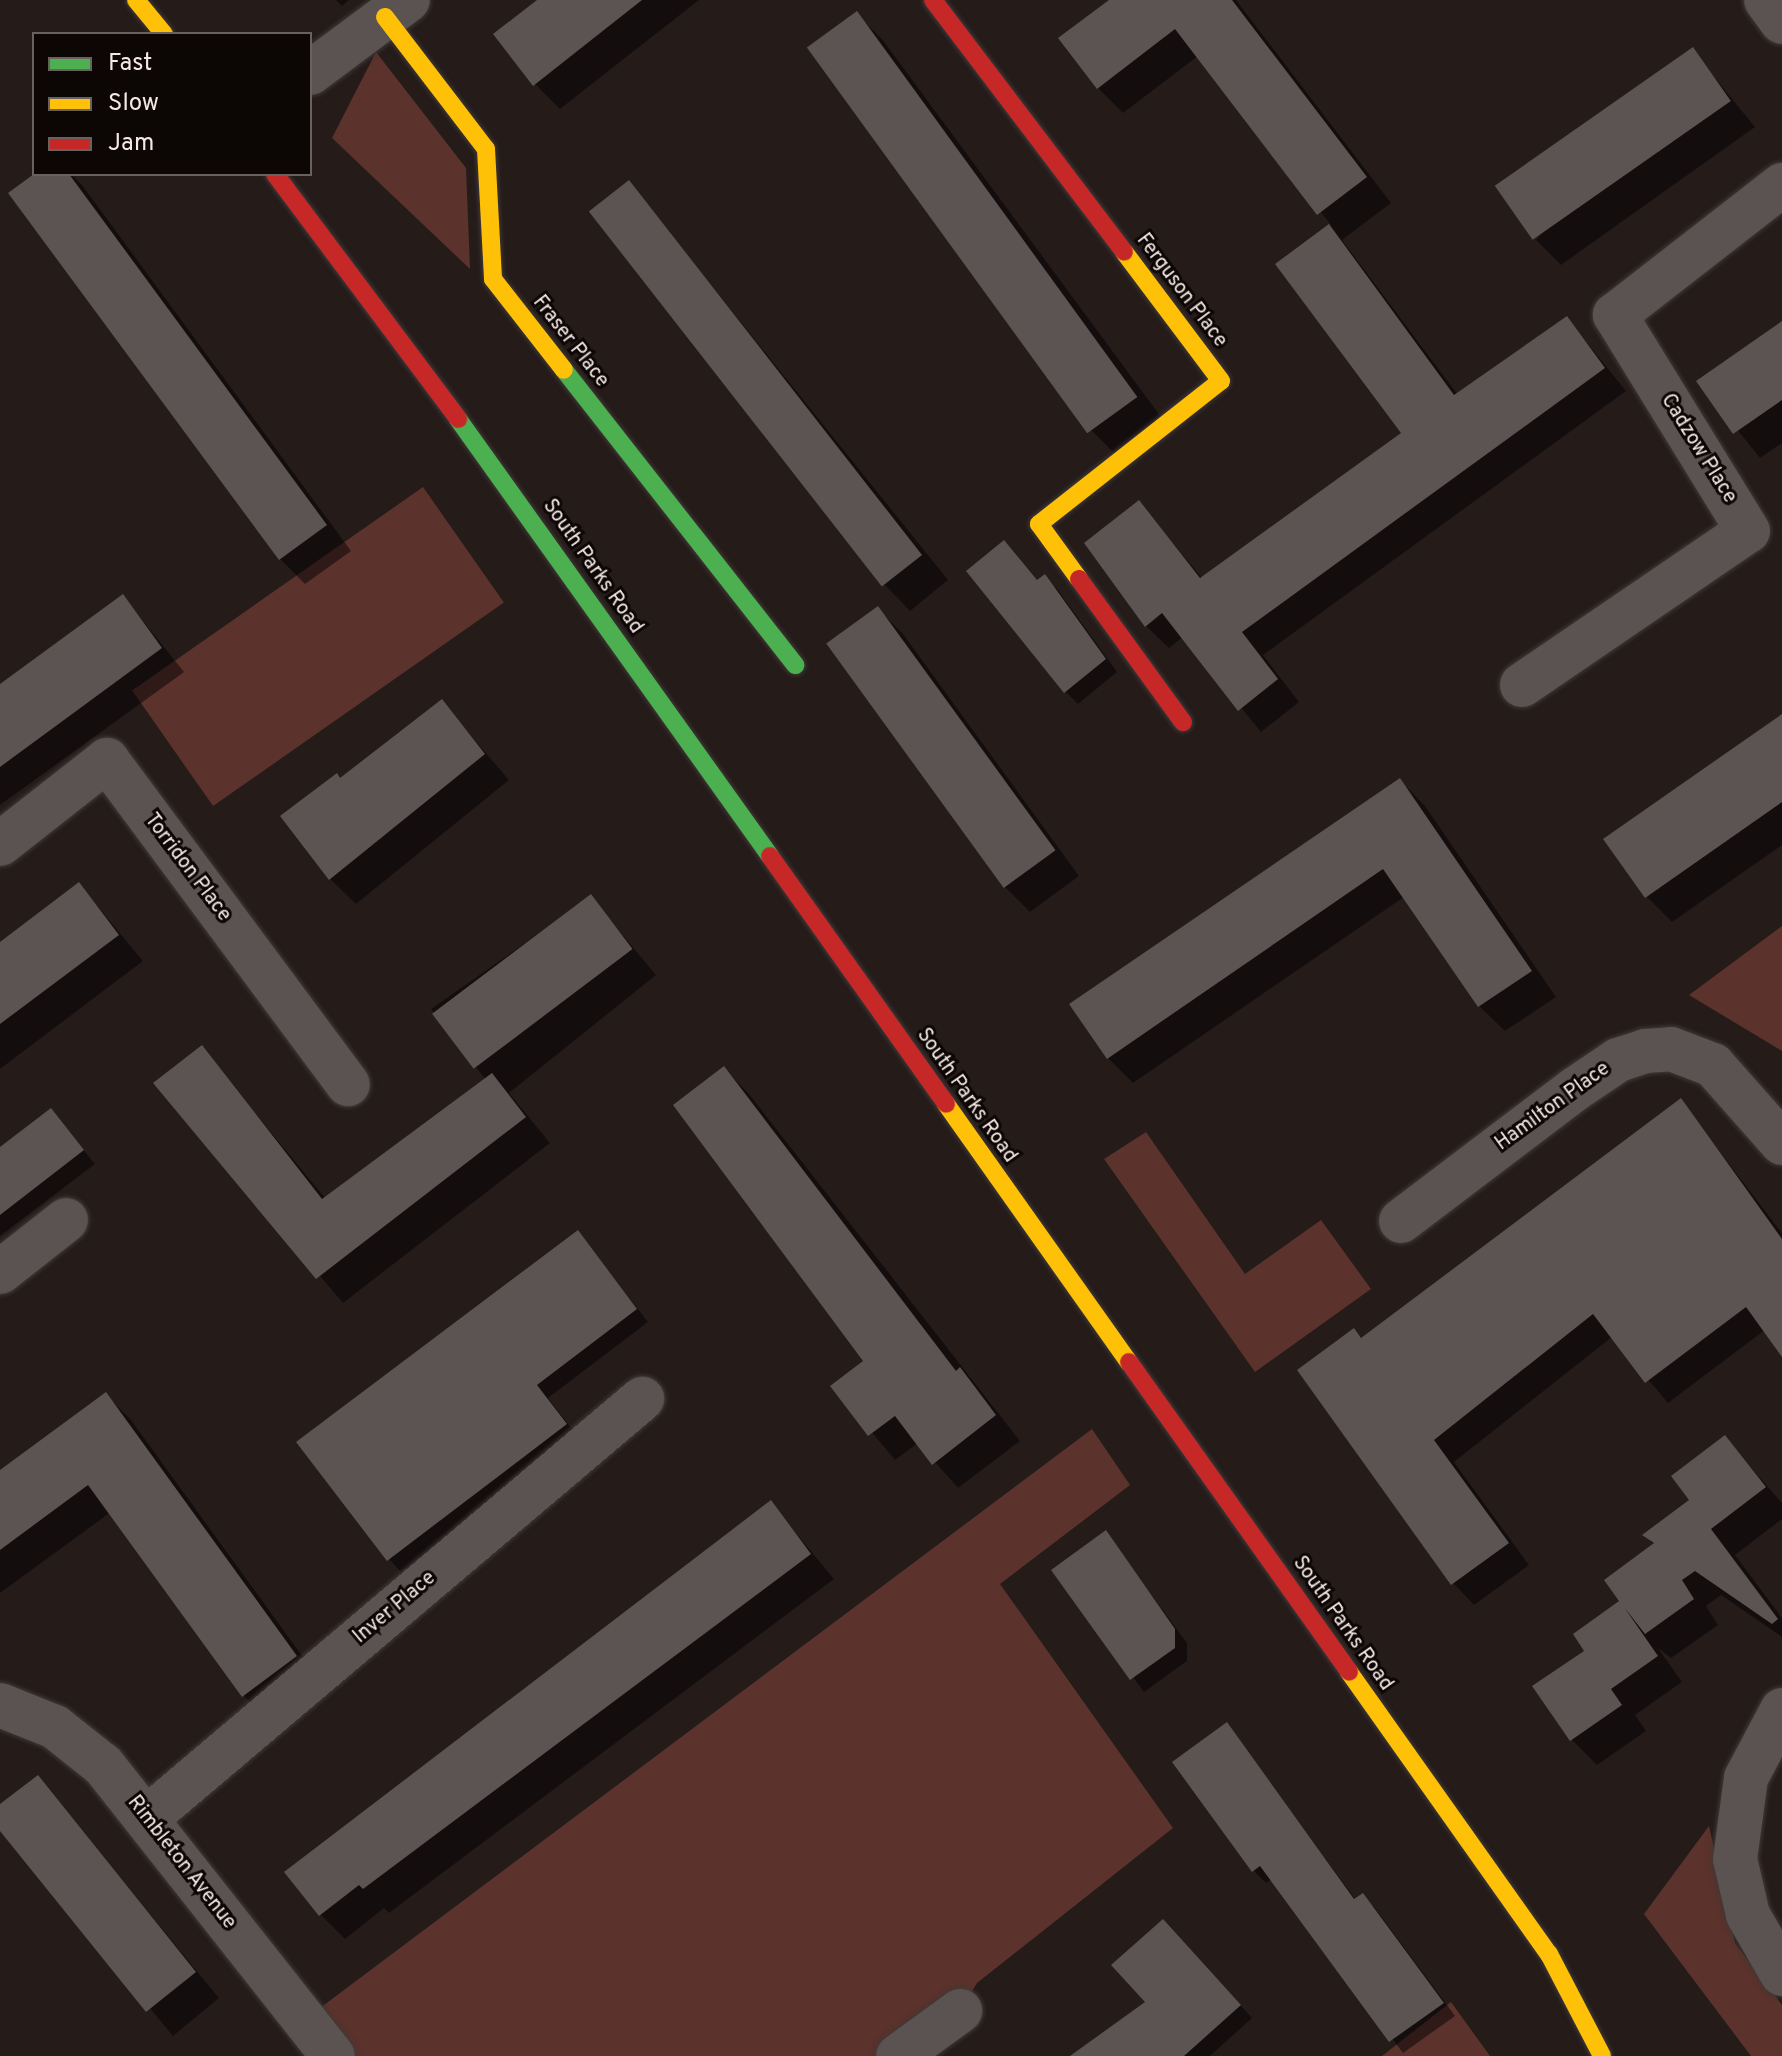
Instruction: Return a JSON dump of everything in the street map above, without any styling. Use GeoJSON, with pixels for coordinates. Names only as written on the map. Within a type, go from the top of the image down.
{"type":"FeatureCollection","features":[{"type":"Feature","properties":{"kind":"street"},"geometry":{"type":"LineString","coordinates":[[136,0],[162,32]]}},
{"type":"Feature","properties":{"kind":"street","name":"Ferguson Place"},"geometry":{"type":"LineString","coordinates":[[933,0],[1221,381],[1039,524],[1183,722]]}},
{"type":"Feature","properties":{"kind":"street"},"geometry":{"type":"LineString","coordinates":[[1766,0],[1782,22]]}},
{"type":"Feature","properties":{"kind":"street"},"geometry":{"type":"LineString","coordinates":[[312,72],[396,9]]}},
{"type":"Feature","properties":{"kind":"street","name":"Fraser Place"},"geometry":{"type":"LineString","coordinates":[[396,9],[486,149],[493,279],[795,665]]}},
{"type":"Feature","properties":{"kind":"street","name":"South Parks Road"},"geometry":{"type":"LineString","coordinates":[[276,176],[504,481],[1549,1954],[1602,2056]]}},
{"type":"Feature","properties":{"kind":"street","name":"Cadzow Place"},"geometry":{"type":"LineString","coordinates":[[1522,685],[1748,531],[1615,315],[1782,185]]}},
{"type":"Feature","properties":{"kind":"street","name":"Torridon Place"},"geometry":{"type":"LineString","coordinates":[[0,844],[107,760],[348,1084]]}},
{"type":"Feature","properties":{"kind":"street","name":"Hamilton Place"},"geometry":{"type":"LineString","coordinates":[[1401,1221],[1575,1089],[1618,1060],[1645,1051],[1671,1049],[1713,1065],[1782,1143]]}},
{"type":"Feature","properties":{"kind":"street"},"geometry":{"type":"LineString","coordinates":[[0,1272],[66,1220]]}},
{"type":"Feature","properties":{"kind":"street","name":"Inver Place"},"geometry":{"type":"LineString","coordinates":[[147,1818],[642,1399]]}},
{"type":"Feature","properties":{"kind":"street","name":"Rimbleton Avenue"},"geometry":{"type":"LineString","coordinates":[[0,1705],[55,1727],[103,1765],[333,2056]]}},
{"type":"Feature","properties":{"kind":"street"},"geometry":{"type":"LineString","coordinates":[[1782,1710],[1746,1778],[1735,1859],[1760,1944],[1782,1974]]}},
{"type":"Feature","properties":{"kind":"street"},"geometry":{"type":"LineString","coordinates":[[898,2056],[960,2011]]}},
{"type":"Feature","properties":{"kind":"shaded area"},"geometry":{"type":"Polygon","coordinates":[[[376,52],[466,168],[470,269],[332,138],[376,52]]]}},
{"type":"Feature","properties":{"kind":"shaded area"},"geometry":{"type":"Polygon","coordinates":[[[423,487],[504,603],[213,806],[132,691],[423,487]]]}},
{"type":"Feature","properties":{"kind":"shaded area"},"geometry":{"type":"Polygon","coordinates":[[[1782,926],[1782,1051],[1689,995],[1782,926]]]}},
{"type":"Feature","properties":{"kind":"shaded area"},"geometry":{"type":"Polygon","coordinates":[[[1146,1132],[1245,1274],[1321,1220],[1371,1289],[1255,1372],[1104,1159],[1146,1132]]]}},
{"type":"Feature","properties":{"kind":"shaded area"},"geometry":{"type":"Polygon","coordinates":[[[1092,1429],[1130,1485],[1000,1584],[1173,1828],[977,1983],[960,2011],[898,2056],[333,2056],[304,2020],[1092,1429]]]}},
{"type":"Feature","properties":{"kind":"shaded area"},"geometry":{"type":"Polygon","coordinates":[[[1709,1826],[1735,1943],[1782,2005],[1782,2056],[1751,2056],[1644,1914],[1709,1826]]]}},
{"type":"Feature","properties":{"kind":"shaded area"},"geometry":{"type":"Polygon","coordinates":[[[1451,2002],[1490,2056],[1382,2056],[1451,2002]]]}},
{"type":"Feature","properties":{"kind":"building"},"geometry":{"type":"Polygon","coordinates":[[[537,0],[642,0],[533,86],[493,34],[537,0]]]}},
{"type":"Feature","properties":{"kind":"building"},"geometry":{"type":"Polygon","coordinates":[[[1109,0],[1232,0],[1367,177],[1317,215],[1175,29],[1097,89],[1058,38],[1109,0]]]}},
{"type":"Feature","properties":{"kind":"building"},"geometry":{"type":"Polygon","coordinates":[[[857,11],[1137,397],[1087,433],[807,47],[857,11]]]}},
{"type":"Feature","properties":{"kind":"building"},"geometry":{"type":"Polygon","coordinates":[[[1693,47],[1731,101],[1533,240],[1495,186],[1693,47]]]}},
{"type":"Feature","properties":{"kind":"building"},"geometry":{"type":"Polygon","coordinates":[[[32,175],[70,176],[327,525],[279,560],[8,193],[32,175]]]}},
{"type":"Feature","properties":{"kind":"building"},"geometry":{"type":"Polygon","coordinates":[[[629,180],[922,555],[882,586],[589,211],[629,180]]]}},
{"type":"Feature","properties":{"kind":"building"},"geometry":{"type":"Polygon","coordinates":[[[1329,224],[1454,395],[1567,316],[1605,368],[1242,632],[1278,679],[1238,711],[1162,613],[1145,627],[1084,543],[1139,500],[1200,578],[1401,433],[1275,264],[1329,224]]]}},
{"type":"Feature","properties":{"kind":"building"},"geometry":{"type":"Polygon","coordinates":[[[1782,321],[1782,400],[1733,434],[1696,381],[1782,321]]]}},
{"type":"Feature","properties":{"kind":"building"},"geometry":{"type":"Polygon","coordinates":[[[1004,540],[1037,580],[1045,574],[1106,659],[1064,693],[966,571],[1004,540]]]}},
{"type":"Feature","properties":{"kind":"building"},"geometry":{"type":"Polygon","coordinates":[[[123,594],[162,648],[0,767],[0,684],[123,594]]]}},
{"type":"Feature","properties":{"kind":"building"},"geometry":{"type":"Polygon","coordinates":[[[878,606],[1056,850],[1004,888],[826,644],[878,606]]]}},
{"type":"Feature","properties":{"kind":"building"},"geometry":{"type":"Polygon","coordinates":[[[442,699],[485,754],[329,880],[280,816],[337,773],[340,778],[442,699]]]}},
{"type":"Feature","properties":{"kind":"building"},"geometry":{"type":"Polygon","coordinates":[[[1782,714],[1782,802],[1645,898],[1603,839],[1782,714]]]}},
{"type":"Feature","properties":{"kind":"building"},"geometry":{"type":"Polygon","coordinates":[[[1400,778],[1532,971],[1478,1007],[1383,869],[1107,1059],[1069,1004],[1400,778]]]}},
{"type":"Feature","properties":{"kind":"building"},"geometry":{"type":"Polygon","coordinates":[[[79,882],[119,935],[0,1024],[0,942],[79,882]]]}},
{"type":"Feature","properties":{"kind":"building"},"geometry":{"type":"Polygon","coordinates":[[[591,894],[633,949],[474,1069],[432,1014],[591,894]]]}},
{"type":"Feature","properties":{"kind":"building"},"geometry":{"type":"Polygon","coordinates":[[[202,1045],[322,1199],[492,1073],[526,1117],[316,1279],[153,1083],[202,1045]]]}},
{"type":"Feature","properties":{"kind":"building"},"geometry":{"type":"Polygon","coordinates":[[[724,1066],[956,1371],[960,1367],[996,1415],[932,1465],[895,1416],[868,1436],[830,1386],[863,1361],[673,1105],[724,1066]]]}},
{"type":"Feature","properties":{"kind":"building"},"geometry":{"type":"Polygon","coordinates":[[[1681,1098],[1782,1239],[1782,1357],[1746,1307],[1645,1383],[1593,1314],[1434,1440],[1509,1543],[1451,1585],[1297,1370],[1354,1328],[1361,1338],[1681,1098]]]}},
{"type":"Feature","properties":{"kind":"building"},"geometry":{"type":"Polygon","coordinates":[[[51,1108],[84,1150],[0,1215],[0,1147],[51,1108]]]}},
{"type":"Feature","properties":{"kind":"building"},"geometry":{"type":"Polygon","coordinates":[[[578,1230],[637,1309],[537,1385],[567,1424],[387,1561],[296,1442],[578,1230]]]}},
{"type":"Feature","properties":{"kind":"building"},"geometry":{"type":"Polygon","coordinates":[[[106,1392],[297,1656],[242,1697],[88,1485],[0,1550],[0,1470],[106,1392]]]}},
{"type":"Feature","properties":{"kind":"building"},"geometry":{"type":"Polygon","coordinates":[[[1725,1435],[1766,1487],[1711,1529],[1778,1619],[1772,1624],[1695,1571],[1682,1580],[1694,1599],[1645,1634],[1624,1607],[1658,1656],[1611,1689],[1622,1705],[1570,1741],[1532,1686],[1584,1651],[1573,1634],[1619,1601],[1604,1580],[1654,1543],[1642,1535],[1689,1500],[1671,1476],[1725,1435]]]}},
{"type":"Feature","properties":{"kind":"building"},"geometry":{"type":"Polygon","coordinates":[[[771,1500],[811,1554],[363,1889],[359,1885],[319,1916],[284,1872],[771,1500]]]}},
{"type":"Feature","properties":{"kind":"building"},"geometry":{"type":"Polygon","coordinates":[[[1106,1530],[1175,1629],[1175,1648],[1130,1680],[1051,1570],[1106,1530]]]}},
{"type":"Feature","properties":{"kind":"building"},"geometry":{"type":"Polygon","coordinates":[[[1227,1722],[1354,1899],[1363,1893],[1444,2003],[1389,2042],[1260,1866],[1252,1872],[1172,1762],[1227,1722]]]}},
{"type":"Feature","properties":{"kind":"building"},"geometry":{"type":"Polygon","coordinates":[[[38,1775],[196,1972],[146,2012],[0,1831],[0,1804],[38,1775]]]}},
{"type":"Feature","properties":{"kind":"building"},"geometry":{"type":"Polygon","coordinates":[[[1163,1919],[1241,2005],[1184,2056],[1070,2056],[1145,2002],[1111,1965],[1163,1919]]]}},
{"type":"Feature","properties":{"kind":"traffic: fast"},"geometry":{"type":"LineString","coordinates":[[564,370],[795,665]]}},
{"type":"Feature","properties":{"kind":"traffic: fast"},"geometry":{"type":"LineString","coordinates":[[458,419],[770,856]]}},
{"type":"Feature","properties":{"kind":"traffic: slow"},"geometry":{"type":"LineString","coordinates":[[136,0],[162,32]]}},
{"type":"Feature","properties":{"kind":"traffic: slow"},"geometry":{"type":"LineString","coordinates":[[385,17],[486,149],[493,279],[564,370]]}},
{"type":"Feature","properties":{"kind":"traffic: slow"},"geometry":{"type":"LineString","coordinates":[[1079,579],[1039,524],[1221,381],[1124,252]]}},
{"type":"Feature","properties":{"kind":"traffic: slow"},"geometry":{"type":"LineString","coordinates":[[946,1104],[1129,1362]]}},
{"type":"Feature","properties":{"kind":"traffic: slow"},"geometry":{"type":"LineString","coordinates":[[1349,1672],[1549,1954],[1602,2056]]}},
{"type":"Feature","properties":{"kind":"traffic: jam"},"geometry":{"type":"LineString","coordinates":[[933,0],[1124,252]]}},
{"type":"Feature","properties":{"kind":"traffic: jam"},"geometry":{"type":"LineString","coordinates":[[276,176],[458,419]]}},
{"type":"Feature","properties":{"kind":"traffic: jam"},"geometry":{"type":"LineString","coordinates":[[1079,579],[1183,722]]}},
{"type":"Feature","properties":{"kind":"traffic: jam"},"geometry":{"type":"LineString","coordinates":[[770,856],[946,1104]]}},
{"type":"Feature","properties":{"kind":"traffic: jam"},"geometry":{"type":"LineString","coordinates":[[1129,1362],[1349,1672]]}}]}
